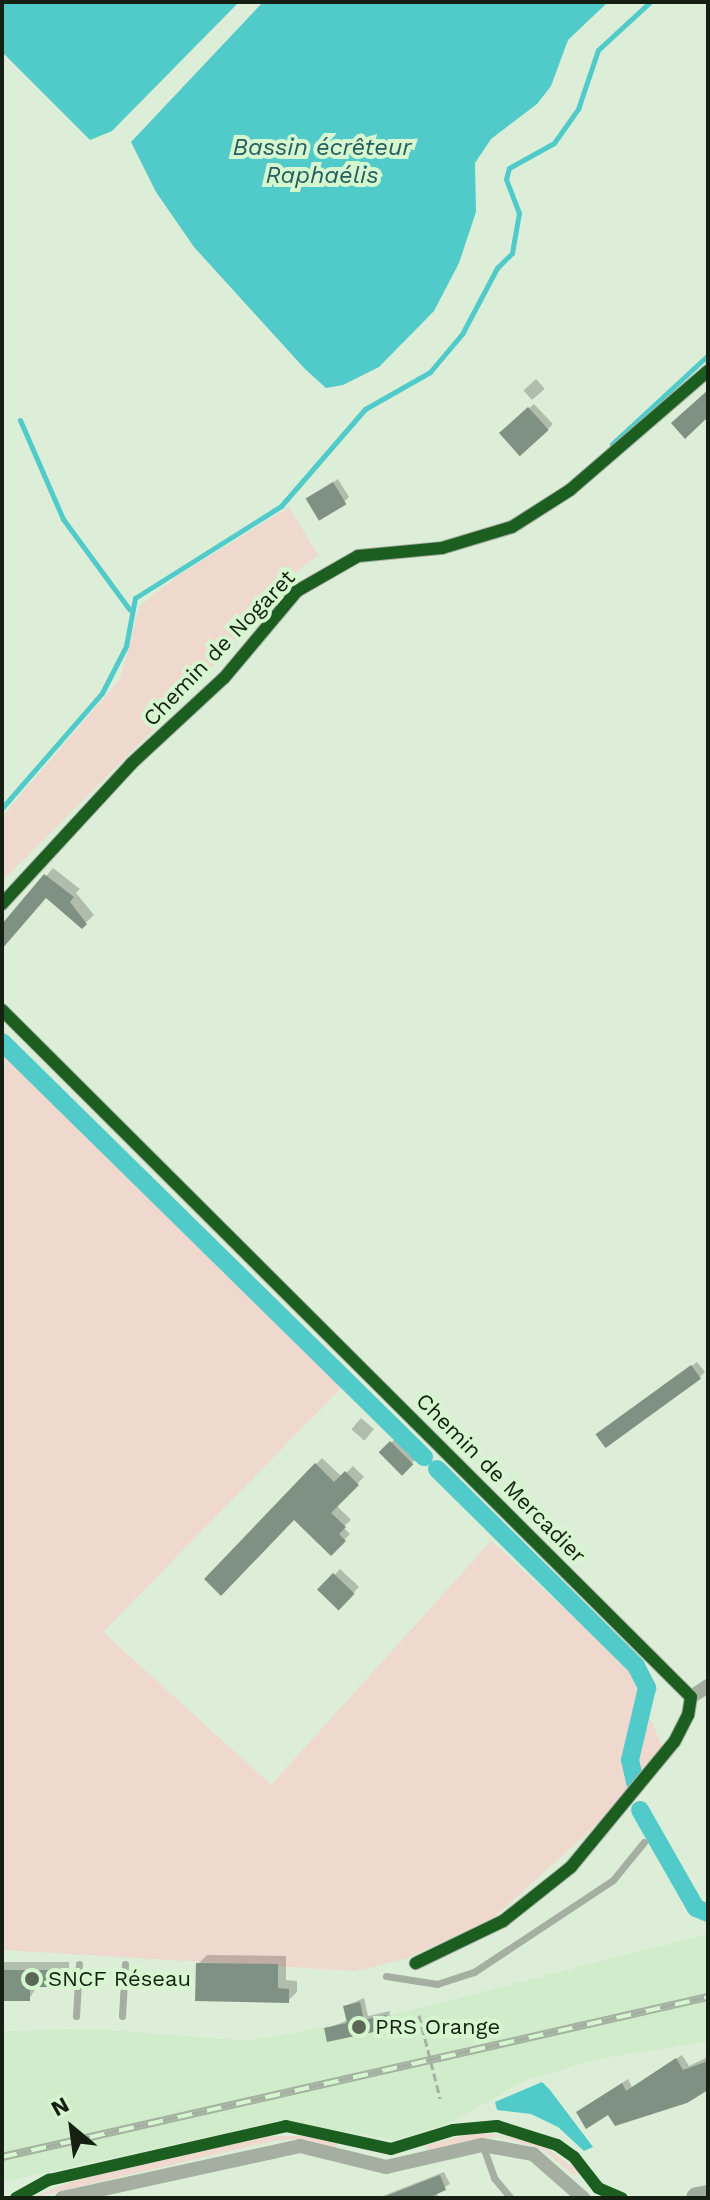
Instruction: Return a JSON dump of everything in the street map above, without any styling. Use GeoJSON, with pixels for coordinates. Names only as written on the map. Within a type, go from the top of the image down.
{"type":"FeatureCollection","features":[{"type":"Feature","properties":{"kind":"street","name":"Chemin de Nogaret"},"geometry":{"type":"LineString","coordinates":[[2,904],[131,764],[224,678],[297,591],[358,556],[442,548],[512,527],[570,490],[708,371]]}},
{"type":"Feature","properties":{"kind":"street","name":"Chemin de Mercadier"},"geometry":{"type":"LineString","coordinates":[[2,1010],[691,1697]]}},
{"type":"Feature","properties":{"kind":"street"},"geometry":{"type":"LineString","coordinates":[[416,1963],[503,1921],[571,1867],[674,1742],[688,1715],[691,1697],[708,1686]]}},
{"type":"Feature","properties":{"kind":"street"},"geometry":{"type":"LineString","coordinates":[[62,2198],[300,2146],[386,2167],[482,2145],[533,2154],[583,2198]]}},
{"type":"Feature","properties":{"kind":"street"},"geometry":{"type":"LineString","coordinates":[[697,2198],[708,2196]]}},
{"type":"Feature","properties":{"kind":"lane"},"geometry":{"type":"LineString","coordinates":[[386,1976],[437,1984],[474,1972],[613,1880],[644,1842]]}},
{"type":"Feature","properties":{"kind":"lane"},"geometry":{"type":"LineString","coordinates":[[76,2016],[79,1964]]}},
{"type":"Feature","properties":{"kind":"lane"},"geometry":{"type":"LineString","coordinates":[[122,2016],[125,1964]]}},
{"type":"Feature","properties":{"kind":"lane"},"geometry":{"type":"LineString","coordinates":[[482,2145],[494,2178],[511,2198]]}},
{"type":"Feature","properties":{"kind":"path"},"geometry":{"type":"LineString","coordinates":[[419,2015],[440,2098]]}},
{"type":"Feature","properties":{"kind":"shaded area"},"geometry":{"type":"Polygon","coordinates":[[[289,507],[318,555],[297,571],[177,706],[2,881],[2,817],[120,679],[140,606],[179,575],[289,507]]]}},
{"type":"Feature","properties":{"kind":"shaded area"},"geometry":{"type":"Polygon","coordinates":[[[2,1053],[344,1385],[103,1632],[271,1785],[491,1541],[627,1666],[663,1748],[593,1828],[493,1918],[407,1958],[355,1971],[2,1950],[2,1053]]]}},
{"type":"Feature","properties":{"kind":"shaded area"},"geometry":{"type":"Polygon","coordinates":[[[708,1934],[708,2041],[597,2059],[524,2081],[448,2124],[394,2140],[277,2121],[2,2182],[2,2031],[94,2029],[250,2041],[403,2012],[708,1934]]]}},
{"type":"Feature","properties":{"kind":"shaded area"},"geometry":{"type":"Polygon","coordinates":[[[478,2132],[538,2142],[580,2172],[575,2176],[542,2149],[499,2136],[427,2150],[426,2145],[478,2132]]]}},
{"type":"Feature","properties":{"kind":"shaded area"},"geometry":{"type":"Polygon","coordinates":[[[268,2136],[310,2136],[338,2143],[335,2148],[301,2139],[272,2141],[31,2198],[76,2180],[268,2136]]]}},
{"type":"Feature","properties":{"kind":"water"},"geometry":{"type":"Polygon","coordinates":[[[2,2],[239,2],[112,131],[90,140],[2,52],[2,2]]]}},
{"type":"Feature","properties":{"kind":"water","name":"Bassin écrêteur Raphaélis"},"geometry":{"type":"Polygon","coordinates":[[[263,2],[608,2],[568,40],[551,86],[537,104],[491,139],[475,163],[476,212],[459,263],[434,311],[379,367],[343,385],[326,388],[305,369],[194,247],[156,192],[131,142],[263,2]]]}},
{"type":"Feature","properties":{"kind":"water"},"geometry":{"type":"Polygon","coordinates":[[[542,2082],[593,2147],[584,2151],[558,2127],[531,2114],[497,2110],[495,2102],[542,2082]]]}},
{"type":"Feature","properties":{"kind":"building"},"geometry":{"type":"Polygon","coordinates":[[[708,390],[708,417],[685,439],[671,423],[708,390]]]}},
{"type":"Feature","properties":{"kind":"building"},"geometry":{"type":"Polygon","coordinates":[[[528,407],[549,430],[520,456],[499,433],[528,407]]]}},
{"type":"Feature","properties":{"kind":"building"},"geometry":{"type":"Polygon","coordinates":[[[333,482],[346,504],[319,521],[306,498],[333,482]]]}},
{"type":"Feature","properties":{"kind":"building"},"geometry":{"type":"Polygon","coordinates":[[[44,874],[74,897],[70,902],[87,924],[82,929],[46,898],[2,949],[2,924],[44,874]]]}},
{"type":"Feature","properties":{"kind":"building"},"geometry":{"type":"Polygon","coordinates":[[[691,1365],[701,1379],[606,1448],[596,1434],[691,1365]]]}},
{"type":"Feature","properties":{"kind":"building"},"geometry":{"type":"Polygon","coordinates":[[[390,1441],[413,1464],[402,1476],[379,1452],[390,1441]]]}},
{"type":"Feature","properties":{"kind":"building"},"geometry":{"type":"Polygon","coordinates":[[[315,1463],[334,1482],[345,1471],[359,1485],[331,1513],[346,1527],[339,1534],[346,1541],[331,1556],[294,1520],[221,1596],[204,1579],[315,1463]]]}},
{"type":"Feature","properties":{"kind":"building"},"geometry":{"type":"Polygon","coordinates":[[[333,1573],[355,1594],[339,1610],[317,1590],[333,1573]]]}},
{"type":"Feature","properties":{"kind":"building"},"geometry":{"type":"Polygon","coordinates":[[[196,1963],[278,1964],[278,1988],[289,1989],[289,2003],[195,2001],[196,1963]]]}},
{"type":"Feature","properties":{"kind":"building","name":"SNCF Réseau"},"geometry":{"type":"Polygon","coordinates":[[[2,1970],[61,1970],[61,1987],[30,1987],[30,2001],[2,2001],[2,1970]]]}},
{"type":"Feature","properties":{"kind":"building","name":"PRS Orange"},"geometry":{"type":"Polygon","coordinates":[[[360,2002],[364,2020],[386,2015],[388,2029],[327,2042],[324,2028],[347,2023],[343,2006],[360,2002]]]}},
{"type":"Feature","properties":{"kind":"building"},"geometry":{"type":"Polygon","coordinates":[[[676,2058],[683,2070],[708,2061],[708,2090],[687,2103],[615,2126],[608,2115],[586,2129],[576,2112],[622,2083],[626,2091],[676,2058]]]}},
{"type":"Feature","properties":{"kind":"building"},"geometry":{"type":"Polygon","coordinates":[[[440,2175],[446,2190],[428,2198],[381,2198],[440,2175]]]}},
{"type":"Feature","properties":{"kind":"waterway"},"geometry":{"type":"LineString","coordinates":[[2,808],[102,693],[126,646],[135,598],[281,506],[365,409],[430,372],[462,334],[497,268],[512,253],[519,213],[506,179],[509,168],[554,143],[578,109],[598,50],[650,2]]}},
{"type":"Feature","properties":{"kind":"waterway"},"geometry":{"type":"LineString","coordinates":[[612,444],[708,355]]}},
{"type":"Feature","properties":{"kind":"waterway"},"geometry":{"type":"LineString","coordinates":[[20,420],[63,519],[129,609]]}},
{"type":"Feature","properties":{"kind":"waterway"},"geometry":{"type":"LineString","coordinates":[[2,1042],[424,1457]]}},
{"type":"Feature","properties":{"kind":"waterway"},"geometry":{"type":"LineString","coordinates":[[437,1469],[636,1666],[647,1688],[630,1760],[635,1782]]}},
{"type":"Feature","properties":{"kind":"waterway"},"geometry":{"type":"LineString","coordinates":[[640,1810],[696,1908],[708,1913]]}},
{"type":"Feature","properties":{"kind":"railway"},"geometry":{"type":"LineString","coordinates":[[2,2157],[708,1997]]}},
{"type":"Feature","properties":{"kind":"cycle path"},"geometry":{"type":"LineString","coordinates":[[2,904],[131,764],[224,678],[297,591],[358,556],[442,548],[512,527],[570,490],[708,371]]}},
{"type":"Feature","properties":{"kind":"cycle path"},"geometry":{"type":"LineString","coordinates":[[2,1010],[691,1697],[688,1715],[674,1742],[571,1867],[503,1921],[416,1963]]}},
{"type":"Feature","properties":{"kind":"cycle path"},"geometry":{"type":"LineString","coordinates":[[16,2198],[49,2180],[286,2126],[391,2149],[453,2130],[497,2126],[557,2145],[574,2157],[598,2188],[622,2198]]}},
{"type":"Feature","properties":{"kind":"place","name":"SNCF Réseau"},"geometry":{"type":"Point","coordinates":[32,1979]}},
{"type":"Feature","properties":{"kind":"place","name":"PRS Orange"},"geometry":{"type":"Point","coordinates":[359,2027]}}]}
